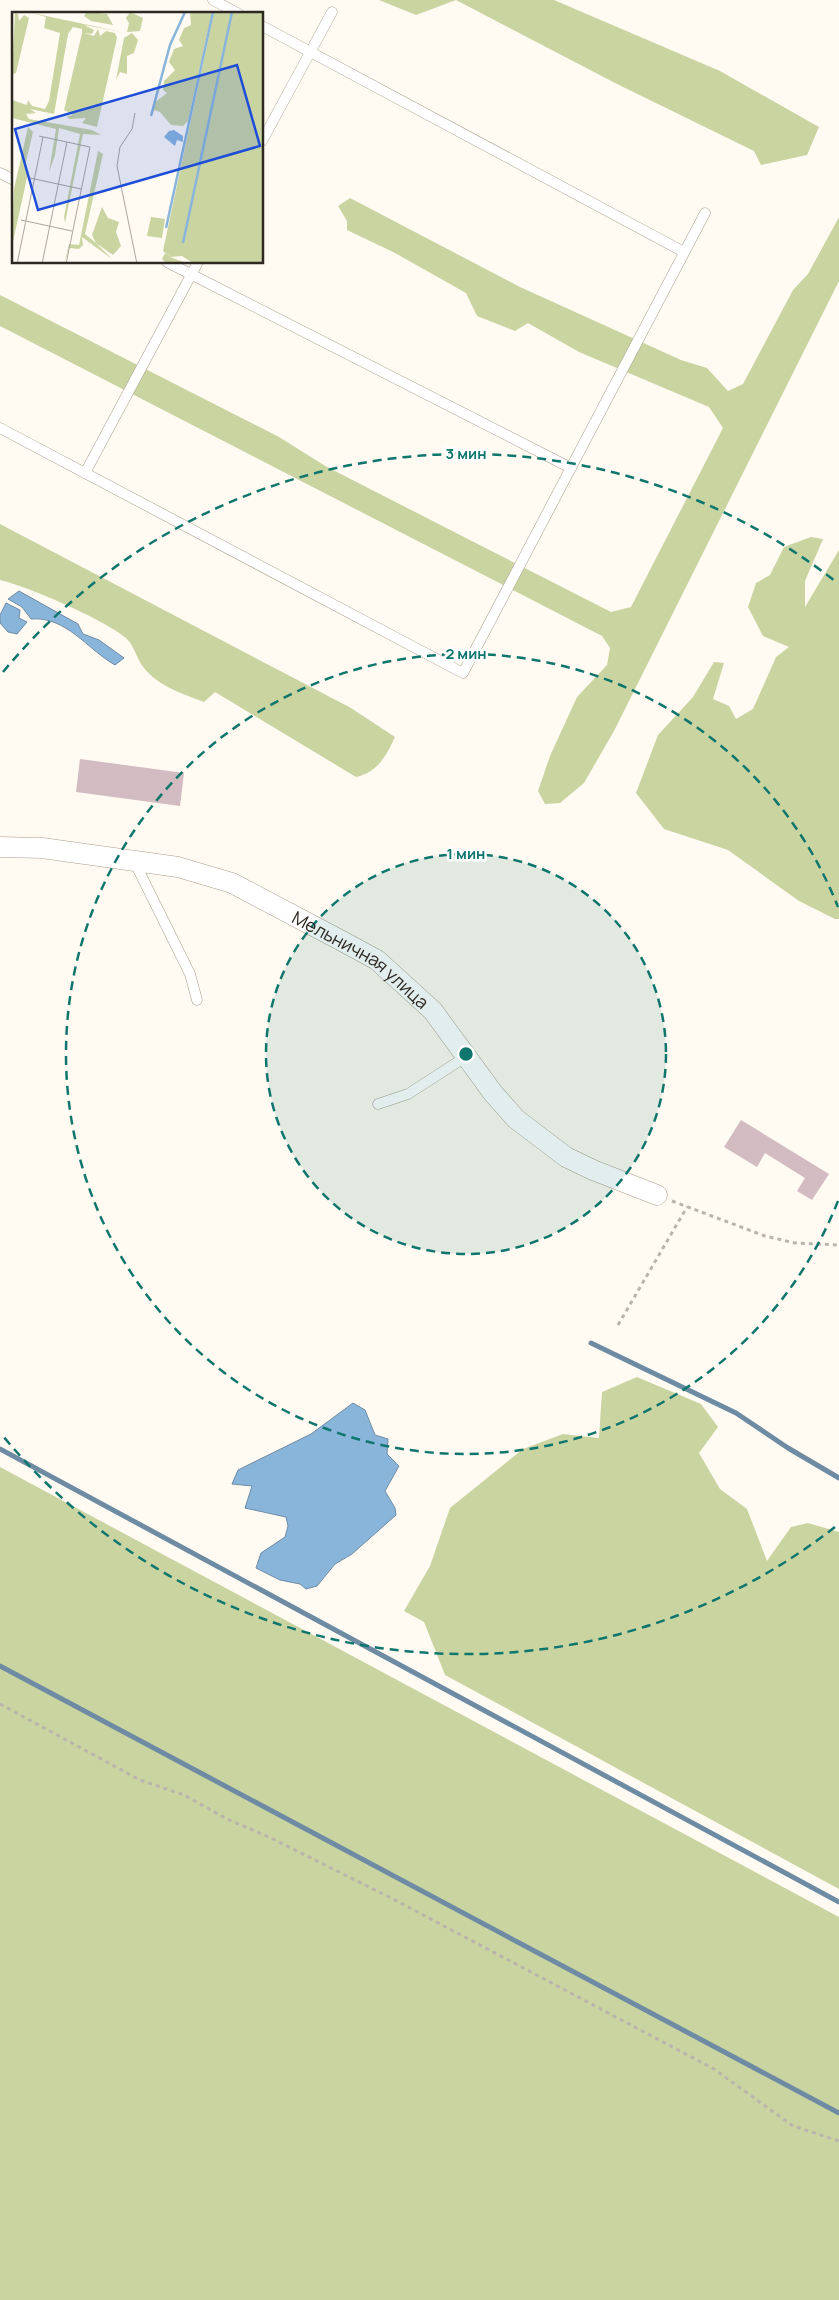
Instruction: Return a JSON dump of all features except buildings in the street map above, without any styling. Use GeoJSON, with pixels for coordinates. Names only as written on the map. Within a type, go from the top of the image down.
{"type":"FeatureCollection","features":[{"type":"Feature","properties":{"kind":"street","name":"Мельничная улица"},"geometry":{"type":"LineString","coordinates":[[0,847],[42,848],[178,866],[232,883],[377,960],[433,1011],[516,1120],[566,1157],[593,1170],[657,1194]]}},
{"type":"Feature","properties":{"kind":"lane"},"geometry":{"type":"LineString","coordinates":[[213,0],[235,12]]}},
{"type":"Feature","properties":{"kind":"lane"},"geometry":{"type":"LineString","coordinates":[[264,137],[332,12]]}},
{"type":"Feature","properties":{"kind":"lane"},"geometry":{"type":"LineString","coordinates":[[264,27],[684,252]]}},
{"type":"Feature","properties":{"kind":"lane"},"geometry":{"type":"LineString","coordinates":[[0,173],[12,179]]}},
{"type":"Feature","properties":{"kind":"lane"},"geometry":{"type":"LineString","coordinates":[[0,428],[463,673],[705,213]]}},
{"type":"Feature","properties":{"kind":"lane"},"geometry":{"type":"LineString","coordinates":[[171,264],[571,468]]}},
{"type":"Feature","properties":{"kind":"lane"},"geometry":{"type":"LineString","coordinates":[[85,473],[197,264]]}},
{"type":"Feature","properties":{"kind":"lane"},"geometry":{"type":"LineString","coordinates":[[134,861],[190,974],[197,1000]]}},
{"type":"Feature","properties":{"kind":"lane"},"geometry":{"type":"LineString","coordinates":[[378,1104],[408,1094],[467,1056]]}},
{"type":"Feature","properties":{"kind":"path"},"geometry":{"type":"LineString","coordinates":[[657,1194],[765,1236],[796,1244],[839,1245]]}},
{"type":"Feature","properties":{"kind":"path"},"geometry":{"type":"LineString","coordinates":[[618,1325],[687,1207]]}},
{"type":"Feature","properties":{"kind":"path"},"geometry":{"type":"LineString","coordinates":[[0,1704],[140,1780],[184,1795],[227,1820],[271,1838],[396,1900],[714,2069],[793,2126],[839,2141]]}},
{"type":"Feature","properties":{"kind":"green space"},"geometry":{"type":"Polygon","coordinates":[[[379,0],[456,0],[416,15],[379,0]]]}},
{"type":"Feature","properties":{"kind":"green space"},"geometry":{"type":"Polygon","coordinates":[[[456,0],[554,0],[720,71],[819,127],[807,155],[761,165],[754,151],[617,84],[456,0]]]}},
{"type":"Feature","properties":{"kind":"green space"},"geometry":{"type":"Polygon","coordinates":[[[350,198],[520,287],[681,360],[707,368],[728,391],[743,384],[793,290],[808,274],[839,217],[839,281],[614,731],[584,783],[560,803],[545,804],[538,791],[550,756],[577,697],[607,665],[610,648],[602,636],[0,326],[0,295],[279,437],[327,467],[611,612],[631,607],[723,428],[709,407],[579,352],[528,323],[515,331],[477,316],[466,293],[395,253],[347,230],[347,221],[338,206],[350,198]]]}},
{"type":"Feature","properties":{"kind":"green space"},"geometry":{"type":"Polygon","coordinates":[[[0,524],[351,708],[395,737],[388,751],[376,767],[364,775],[356,777],[215,692],[204,702],[164,685],[144,668],[129,641],[115,630],[65,604],[29,589],[0,580],[0,524]]]}},
{"type":"Feature","properties":{"kind":"green space"},"geometry":{"type":"Polygon","coordinates":[[[811,537],[823,539],[805,581],[805,607],[839,550],[839,919],[835,919],[799,901],[728,850],[664,829],[636,793],[658,735],[693,697],[714,662],[724,663],[713,699],[729,706],[736,719],[753,709],[776,657],[789,647],[763,636],[748,607],[756,583],[770,575],[784,547],[811,537]]]}},
{"type":"Feature","properties":{"kind":"green space"},"geometry":{"type":"Polygon","coordinates":[[[637,1377],[701,1404],[718,1427],[699,1453],[720,1489],[747,1509],[767,1561],[791,1527],[808,1523],[839,1532],[839,1889],[445,1675],[424,1622],[404,1611],[430,1566],[450,1508],[523,1449],[563,1434],[599,1438],[602,1392],[637,1377]]]}},
{"type":"Feature","properties":{"kind":"green space"},"geometry":{"type":"Polygon","coordinates":[[[0,1467],[839,1917],[839,2300],[0,2300],[0,1467]]]}},
{"type":"Feature","properties":{"kind":"water"},"geometry":{"type":"Polygon","coordinates":[[[19,591],[78,624],[83,634],[99,640],[124,658],[115,665],[66,628],[44,619],[31,619],[22,607],[8,599],[19,591]]]}},
{"type":"Feature","properties":{"kind":"water"},"geometry":{"type":"Polygon","coordinates":[[[6,603],[20,610],[19,618],[27,622],[17,634],[8,632],[0,623],[0,615],[6,603]]]}},
{"type":"Feature","properties":{"kind":"water"},"geometry":{"type":"Polygon","coordinates":[[[353,1403],[365,1410],[375,1435],[388,1439],[387,1454],[399,1466],[385,1491],[395,1508],[396,1515],[352,1554],[335,1564],[317,1586],[306,1589],[300,1584],[280,1580],[256,1568],[261,1553],[285,1537],[288,1526],[286,1517],[245,1508],[252,1486],[232,1484],[238,1470],[311,1434],[353,1403]]]}},
{"type":"Feature","properties":{"kind":"waterway"},"geometry":{"type":"LineString","coordinates":[[591,1343],[736,1413],[788,1448],[839,1478]]}},
{"type":"Feature","properties":{"kind":"waterway"},"geometry":{"type":"LineString","coordinates":[[0,1449],[839,1902]]}},
{"type":"Feature","properties":{"kind":"waterway"},"geometry":{"type":"LineString","coordinates":[[0,1666],[839,2113]]}}]}
